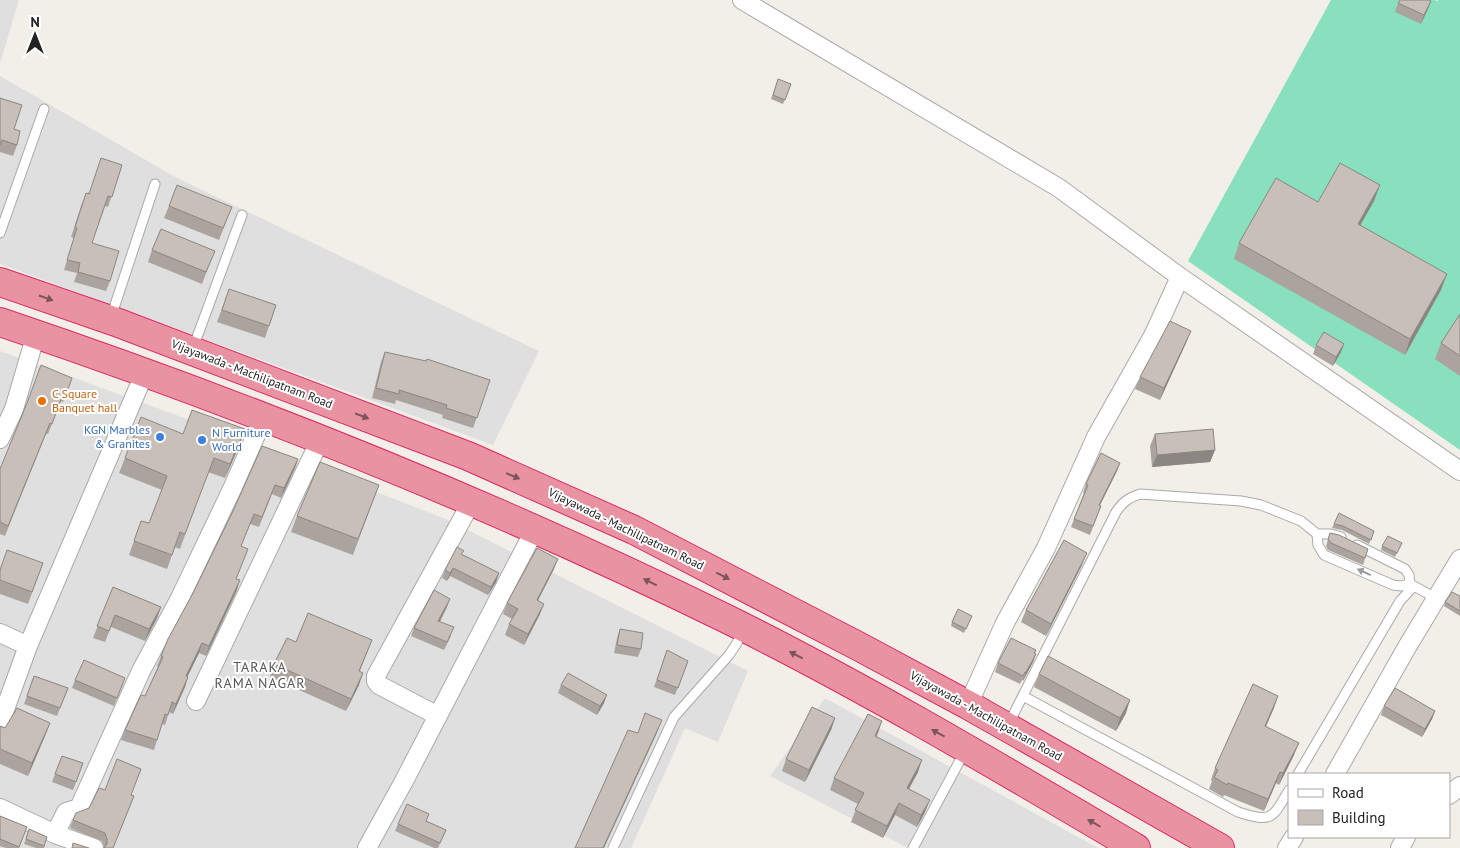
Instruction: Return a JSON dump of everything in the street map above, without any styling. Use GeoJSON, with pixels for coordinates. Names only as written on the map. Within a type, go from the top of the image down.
{"type":"FeatureCollection","features":[{"type":"Feature","properties":{"kind":"highway","name":"Vijayawada - Machilipatnam Road"},"geometry":{"type":"LineString","coordinates":[[0,282],[110,320],[468,456],[634,530],[968,705],[1220,848]]}},
{"type":"Feature","properties":{"kind":"highway"},"geometry":{"type":"LineString","coordinates":[[0,322],[144,372],[321,438],[535,529],[744,628],[812,663],[966,749],[1123,845]]}},
{"type":"Feature","properties":{"kind":"street"},"geometry":{"type":"LineString","coordinates":[[742,0],[1059,188],[1180,277],[1460,470]]}},
{"type":"Feature","properties":{"kind":"street"},"geometry":{"type":"LineString","coordinates":[[968,705],[1005,623],[1046,548],[1096,437],[1153,336],[1180,277]]}},
{"type":"Feature","properties":{"kind":"street"},"geometry":{"type":"LineString","coordinates":[[0,439],[14,409],[36,334]]}},
{"type":"Feature","properties":{"kind":"street"},"geometry":{"type":"LineString","coordinates":[[0,723],[28,646],[144,372]]}},
{"type":"Feature","properties":{"kind":"street"},"geometry":{"type":"LineString","coordinates":[[55,834],[66,812],[79,808],[141,671],[180,598],[264,417]]}},
{"type":"Feature","properties":{"kind":"street"},"geometry":{"type":"LineString","coordinates":[[196,701],[321,438]]}},
{"type":"Feature","properties":{"kind":"street"},"geometry":{"type":"LineString","coordinates":[[438,716],[379,685],[376,676],[472,501]]}},
{"type":"Feature","properties":{"kind":"street"},"geometry":{"type":"LineString","coordinates":[[368,848],[535,529]]}},
{"type":"Feature","properties":{"kind":"street"},"geometry":{"type":"LineString","coordinates":[[1336,773],[1407,647],[1460,559]]}},
{"type":"Feature","properties":{"kind":"street"},"geometry":{"type":"LineString","coordinates":[[0,633],[28,646]]}},
{"type":"Feature","properties":{"kind":"street"},"geometry":{"type":"LineString","coordinates":[[1450,794],[1460,786]]}},
{"type":"Feature","properties":{"kind":"street"},"geometry":{"type":"LineString","coordinates":[[0,808],[55,834],[94,848]]}},
{"type":"Feature","properties":{"kind":"lane"},"geometry":{"type":"LineString","coordinates":[[0,232],[44,109]]}},
{"type":"Feature","properties":{"kind":"lane"},"geometry":{"type":"LineString","coordinates":[[110,320],[155,184]]}},
{"type":"Feature","properties":{"kind":"lane"},"geometry":{"type":"LineString","coordinates":[[192,351],[242,215]]}},
{"type":"Feature","properties":{"kind":"lane"},"geometry":{"type":"LineString","coordinates":[[1007,727],[1122,502],[1140,494],[1241,501],[1261,505],[1301,521],[1317,534],[1336,535],[1405,569],[1409,575],[1411,586],[1400,601],[1299,773]]}},
{"type":"Feature","properties":{"kind":"lane"},"geometry":{"type":"LineString","coordinates":[[1317,534],[1318,545],[1324,555],[1393,585],[1411,586],[1436,598]]}},
{"type":"Feature","properties":{"kind":"lane"},"geometry":{"type":"LineString","coordinates":[[613,848],[674,718],[729,655],[737,644],[744,628]]}},
{"type":"Feature","properties":{"kind":"lane"},"geometry":{"type":"LineString","coordinates":[[1023,696],[1238,812],[1261,818],[1269,817],[1275,813],[1288,792]]}},
{"type":"Feature","properties":{"kind":"lane"},"geometry":{"type":"LineString","coordinates":[[913,848],[966,749]]}},
{"type":"Feature","properties":{"kind":"shaded area"},"geometry":{"type":"Polygon","coordinates":[[[0,0],[19,0],[0,63],[0,0]]]}},
{"type":"Feature","properties":{"kind":"shaded area"},"geometry":{"type":"Polygon","coordinates":[[[0,76],[177,178],[539,351],[493,445],[0,264],[0,76]]]}},
{"type":"Feature","properties":{"kind":"shaded area"},"geometry":{"type":"Polygon","coordinates":[[[0,351],[201,424],[446,519],[748,671],[718,742],[685,728],[631,848],[0,848],[0,351]]]}},
{"type":"Feature","properties":{"kind":"shaded area"},"geometry":{"type":"Polygon","coordinates":[[[825,698],[1098,848],[908,848],[770,776],[825,698]]]}},
{"type":"Feature","properties":{"kind":"green space"},"geometry":{"type":"Polygon","coordinates":[[[1331,0],[1460,0],[1460,450],[1188,261],[1331,0]]]}},
{"type":"Feature","properties":{"kind":"building"},"geometry":{"type":"Polygon","coordinates":[[[1400,0],[1431,1],[1424,15],[1398,3],[1400,0]]]}},
{"type":"Feature","properties":{"kind":"building"},"geometry":{"type":"Polygon","coordinates":[[[778,79],[791,84],[785,100],[773,95],[778,79]]]}},
{"type":"Feature","properties":{"kind":"building"},"geometry":{"type":"Polygon","coordinates":[[[0,98],[22,105],[14,129],[20,131],[17,145],[2,140],[0,145],[0,98]]]}},
{"type":"Feature","properties":{"kind":"building"},"geometry":{"type":"Polygon","coordinates":[[[101,158],[122,165],[112,197],[108,196],[92,243],[119,251],[110,281],[78,272],[80,263],[67,260],[86,193],[89,194],[101,158]]]}},
{"type":"Feature","properties":{"kind":"building"},"geometry":{"type":"Polygon","coordinates":[[[1340,163],[1380,185],[1358,224],[1447,274],[1410,339],[1239,243],[1276,178],[1318,202],[1340,163]]]}},
{"type":"Feature","properties":{"kind":"building"},"geometry":{"type":"Polygon","coordinates":[[[177,185],[232,207],[223,228],[169,206],[177,185]]]}},
{"type":"Feature","properties":{"kind":"building"},"geometry":{"type":"Polygon","coordinates":[[[161,229],[215,251],[206,272],[152,250],[161,229]]]}},
{"type":"Feature","properties":{"kind":"building"},"geometry":{"type":"Polygon","coordinates":[[[229,289],[276,305],[269,326],[222,310],[229,289]]]}},
{"type":"Feature","properties":{"kind":"building"},"geometry":{"type":"Polygon","coordinates":[[[1460,314],[1460,356],[1441,343],[1460,314]]]}},
{"type":"Feature","properties":{"kind":"building"},"geometry":{"type":"Polygon","coordinates":[[[1170,321],[1191,331],[1164,388],[1140,377],[1170,321]]]}},
{"type":"Feature","properties":{"kind":"building"},"geometry":{"type":"Polygon","coordinates":[[[1324,332],[1344,344],[1336,357],[1316,345],[1324,332]]]}},
{"type":"Feature","properties":{"kind":"building"},"geometry":{"type":"Polygon","coordinates":[[[385,352],[426,361],[427,359],[490,380],[477,418],[446,408],[447,405],[399,390],[399,394],[376,388],[385,352]]]}},
{"type":"Feature","properties":{"kind":"building"},"geometry":{"type":"Polygon","coordinates":[[[41,365],[72,378],[67,392],[64,391],[52,424],[50,423],[8,526],[0,522],[0,469],[41,365]]]}},
{"type":"Feature","properties":{"kind":"building"},"geometry":{"type":"Polygon","coordinates":[[[192,410],[245,429],[230,464],[214,458],[185,534],[180,532],[172,555],[134,541],[141,521],[149,523],[167,476],[125,458],[141,417],[183,434],[192,410]]]}},
{"type":"Feature","properties":{"kind":"building"},"geometry":{"type":"Polygon","coordinates":[[[1213,429],[1215,450],[1157,455],[1155,434],[1213,429]]]}},
{"type":"Feature","properties":{"kind":"building"},"geometry":{"type":"Polygon","coordinates":[[[262,446],[298,459],[284,488],[275,485],[262,517],[254,514],[241,546],[248,549],[236,579],[240,580],[209,646],[202,643],[186,676],[188,677],[176,704],[172,702],[168,715],[165,714],[157,740],[125,730],[141,695],[145,696],[163,657],[161,656],[168,639],[233,511],[262,446]]]}},
{"type":"Feature","properties":{"kind":"building"},"geometry":{"type":"Polygon","coordinates":[[[1101,453],[1120,463],[1099,505],[1101,506],[1093,526],[1074,519],[1088,485],[1086,484],[1101,453]]]}},
{"type":"Feature","properties":{"kind":"building"},"geometry":{"type":"Polygon","coordinates":[[[320,462],[379,485],[358,539],[297,516],[320,462]]]}},
{"type":"Feature","properties":{"kind":"building"},"geometry":{"type":"Polygon","coordinates":[[[1339,513],[1374,531],[1371,540],[1343,526],[1334,524],[1339,513]]]}},
{"type":"Feature","properties":{"kind":"building"},"geometry":{"type":"Polygon","coordinates":[[[1330,533],[1339,535],[1368,549],[1365,558],[1331,543],[1328,539],[1330,533]]]}},
{"type":"Feature","properties":{"kind":"building"},"geometry":{"type":"Polygon","coordinates":[[[1388,536],[1402,543],[1397,553],[1382,546],[1388,536]]]}},
{"type":"Feature","properties":{"kind":"building"},"geometry":{"type":"Polygon","coordinates":[[[1064,540],[1087,553],[1051,624],[1026,610],[1064,540]]]}},
{"type":"Feature","properties":{"kind":"building"},"geometry":{"type":"Polygon","coordinates":[[[457,547],[464,551],[461,554],[499,573],[491,587],[453,568],[450,573],[445,570],[457,547]]]}},
{"type":"Feature","properties":{"kind":"building"},"geometry":{"type":"Polygon","coordinates":[[[537,548],[558,559],[537,600],[544,604],[528,634],[509,624],[518,609],[507,603],[537,548]]]}},
{"type":"Feature","properties":{"kind":"building"},"geometry":{"type":"Polygon","coordinates":[[[7,550],[43,563],[32,592],[0,580],[0,570],[7,550]]]}},
{"type":"Feature","properties":{"kind":"building"},"geometry":{"type":"Polygon","coordinates":[[[113,587],[161,607],[149,629],[115,615],[109,631],[97,626],[113,587]]]}},
{"type":"Feature","properties":{"kind":"building"},"geometry":{"type":"Polygon","coordinates":[[[434,590],[450,599],[438,621],[454,627],[447,642],[414,628],[434,590]]]}},
{"type":"Feature","properties":{"kind":"building"},"geometry":{"type":"Polygon","coordinates":[[[1452,592],[1460,596],[1460,611],[1445,602],[1452,592]]]}},
{"type":"Feature","properties":{"kind":"building"},"geometry":{"type":"Polygon","coordinates":[[[958,609],[972,616],[966,629],[952,622],[958,609]]]}},
{"type":"Feature","properties":{"kind":"building"},"geometry":{"type":"Polygon","coordinates":[[[308,613],[372,640],[359,671],[363,673],[351,699],[274,664],[287,638],[296,642],[308,613]]]}},
{"type":"Feature","properties":{"kind":"building"},"geometry":{"type":"Polygon","coordinates":[[[620,629],[643,633],[641,649],[617,645],[620,629]]]}},
{"type":"Feature","properties":{"kind":"building"},"geometry":{"type":"Polygon","coordinates":[[[1011,638],[1036,650],[1034,653],[1036,654],[1023,676],[998,663],[1011,638]]]}},
{"type":"Feature","properties":{"kind":"building"},"geometry":{"type":"Polygon","coordinates":[[[667,650],[688,661],[678,688],[657,680],[667,650]]]}},
{"type":"Feature","properties":{"kind":"building"},"geometry":{"type":"Polygon","coordinates":[[[1048,656],[1130,700],[1120,718],[1039,674],[1048,656]]]}},
{"type":"Feature","properties":{"kind":"building"},"geometry":{"type":"Polygon","coordinates":[[[84,660],[125,678],[117,698],[75,680],[84,660]]]}},
{"type":"Feature","properties":{"kind":"building"},"geometry":{"type":"Polygon","coordinates":[[[568,673],[607,695],[600,706],[561,685],[568,673]]]}},
{"type":"Feature","properties":{"kind":"building"},"geometry":{"type":"Polygon","coordinates":[[[34,676],[68,688],[60,708],[27,696],[34,676]]]}},
{"type":"Feature","properties":{"kind":"building"},"geometry":{"type":"Polygon","coordinates":[[[1253,684],[1278,696],[1265,726],[1299,743],[1283,773],[1280,772],[1268,799],[1228,783],[1227,785],[1214,777],[1218,770],[1215,768],[1253,684]]]}},
{"type":"Feature","properties":{"kind":"building"},"geometry":{"type":"Polygon","coordinates":[[[1395,688],[1435,711],[1425,729],[1384,706],[1395,688]]]}},
{"type":"Feature","properties":{"kind":"building"},"geometry":{"type":"Polygon","coordinates":[[[812,707],[835,718],[809,770],[786,759],[812,707]]]}},
{"type":"Feature","properties":{"kind":"building"},"geometry":{"type":"Polygon","coordinates":[[[17,708],[50,723],[32,763],[0,749],[0,726],[5,728],[17,708]]]}},
{"type":"Feature","properties":{"kind":"building"},"geometry":{"type":"Polygon","coordinates":[[[645,713],[662,720],[603,848],[575,848],[628,730],[638,733],[645,713]]]}},
{"type":"Feature","properties":{"kind":"building"},"geometry":{"type":"Polygon","coordinates":[[[868,714],[882,721],[875,736],[922,760],[907,788],[930,800],[921,815],[899,803],[887,826],[855,810],[864,793],[834,778],[868,714]]]}},
{"type":"Feature","properties":{"kind":"building"},"geometry":{"type":"Polygon","coordinates":[[[62,756],[83,763],[76,782],[55,774],[62,756]]]}},
{"type":"Feature","properties":{"kind":"building"},"geometry":{"type":"Polygon","coordinates":[[[117,759],[141,769],[131,795],[134,796],[113,848],[104,848],[107,844],[105,833],[73,820],[76,813],[89,808],[99,788],[105,790],[117,759]]]}},
{"type":"Feature","properties":{"kind":"building"},"geometry":{"type":"Polygon","coordinates":[[[407,804],[429,814],[426,821],[446,830],[440,843],[398,824],[407,804]]]}},
{"type":"Feature","properties":{"kind":"building"},"geometry":{"type":"Polygon","coordinates":[[[0,816],[27,827],[19,847],[0,839],[0,816]]]}},
{"type":"Feature","properties":{"kind":"building"},"geometry":{"type":"Polygon","coordinates":[[[29,829],[47,837],[44,846],[26,839],[29,829]]]}},
{"type":"Feature","properties":{"kind":"building"},"geometry":{"type":"Polygon","coordinates":[[[73,843],[89,848],[72,848],[73,843]]]}},
{"type":"Feature","properties":{"kind":"place","name":"C Square Banquet hall"},"geometry":{"type":"Point","coordinates":[42,401]}},
{"type":"Feature","properties":{"kind":"place","name":"KGN Marbles & Granites"},"geometry":{"type":"Point","coordinates":[160,437]}},
{"type":"Feature","properties":{"kind":"place","name":"N Furniture World"},"geometry":{"type":"Point","coordinates":[202,440]}},
{"type":"Feature","properties":{"kind":"district","name":"TARAKA RAMA NAGAR"},"geometry":{"type":"Point","coordinates":[260,676]}}]}
